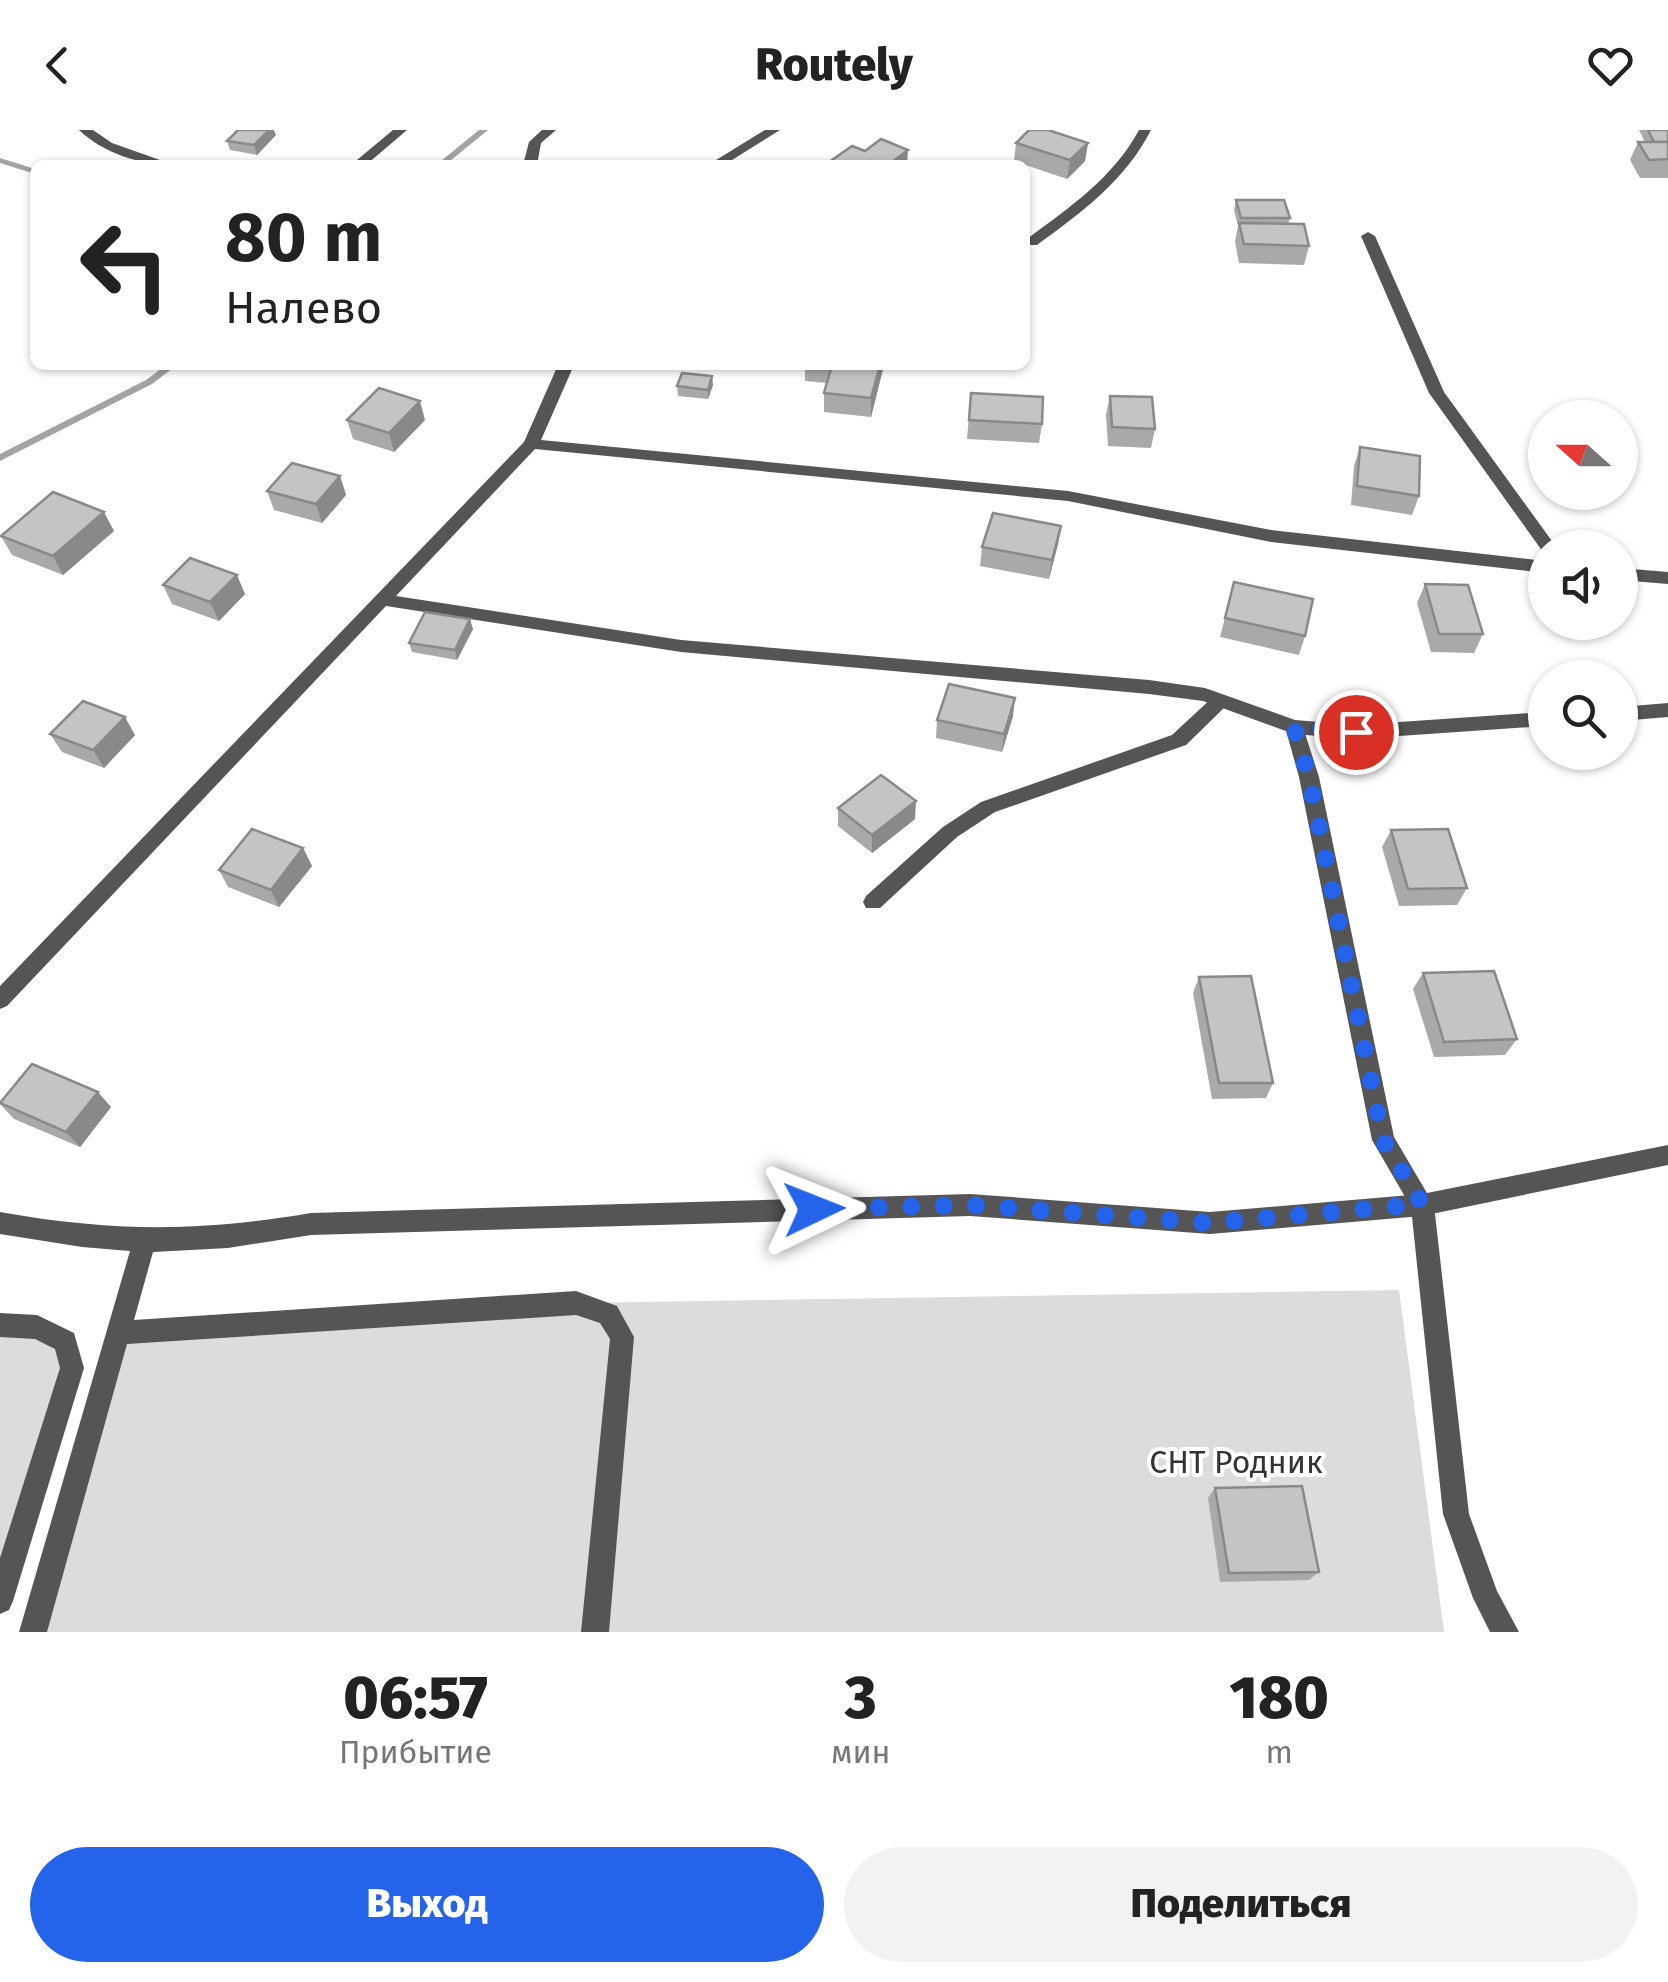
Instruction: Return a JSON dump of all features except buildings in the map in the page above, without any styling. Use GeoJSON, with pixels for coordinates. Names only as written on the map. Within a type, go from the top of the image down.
{"type":"FeatureCollection","features":[{"type":"Feature","properties":{"kind":"street"},"geometry":{"type":"LineString","coordinates":[[85,130],[106,146],[151,160]]}},
{"type":"Feature","properties":{"kind":"street"},"geometry":{"type":"LineString","coordinates":[[364,160],[400,130]]}},
{"type":"Feature","properties":{"kind":"street"},"geometry":{"type":"LineString","coordinates":[[531,160],[535,142],[550,130]]}},
{"type":"Feature","properties":{"kind":"street"},"geometry":{"type":"LineString","coordinates":[[724,160],[774,130]]}},
{"type":"Feature","properties":{"kind":"street"},"geometry":{"type":"LineString","coordinates":[[1032,242],[1100,188],[1135,153],[1144,130]]}},
{"type":"Feature","properties":{"kind":"street"},"geometry":{"type":"LineString","coordinates":[[1368,236],[1437,393],[1537,530]]}},
{"type":"Feature","properties":{"kind":"street"},"geometry":{"type":"LineString","coordinates":[[0,1000],[530,444],[564,370]]}},
{"type":"Feature","properties":{"kind":"street"},"geometry":{"type":"LineString","coordinates":[[530,444],[1068,496],[1271,536],[1528,565]]}},
{"type":"Feature","properties":{"kind":"street"},"geometry":{"type":"LineString","coordinates":[[1638,576],[1668,578]]}},
{"type":"Feature","properties":{"kind":"street"},"geometry":{"type":"LineString","coordinates":[[384,600],[681,646],[1148,687],[1220,701],[1294,727],[1356,732],[1528,720]]}},
{"type":"Feature","properties":{"kind":"street"},"geometry":{"type":"LineString","coordinates":[[873,902],[950,832],[988,807],[1179,740],[1220,701]]}},
{"type":"Feature","properties":{"kind":"street"},"geometry":{"type":"LineString","coordinates":[[1638,712],[1668,710]]}},
{"type":"Feature","properties":{"kind":"street"},"geometry":{"type":"LineString","coordinates":[[1294,727],[1309,777],[1383,1140],[1422,1204],[1456,1514],[1486,1598],[1505,1632]]}},
{"type":"Feature","properties":{"kind":"street"},"geometry":{"type":"LineString","coordinates":[[0,1223],[73,1238],[144,1243],[214,1241],[310,1224],[970,1205],[1210,1223],[1422,1204],[1668,1155]]}},
{"type":"Feature","properties":{"kind":"street"},"geometry":{"type":"LineString","coordinates":[[33,1632],[144,1243]]}},
{"type":"Feature","properties":{"kind":"street"},"geometry":{"type":"LineString","coordinates":[[120,1333],[576,1303],[608,1314],[622,1337],[595,1632]]}},
{"type":"Feature","properties":{"kind":"street"},"geometry":{"type":"LineString","coordinates":[[0,1325],[37,1327],[65,1341],[72,1368],[0,1601]]}},
{"type":"Feature","properties":{"kind":"green space","name":"СНТ Родник"},"geometry":{"type":"Polygon","coordinates":[[[1399,1290],[1444,1632],[33,1632],[120,1333],[576,1303],[1399,1290]]]}},
{"type":"Feature","properties":{"kind":"green space"},"geometry":{"type":"Polygon","coordinates":[[[0,1325],[37,1327],[72,1368],[0,1601],[0,1325]]]}},
{"type":"Feature","properties":{"kind":"waterway"},"geometry":{"type":"LineString","coordinates":[[446,160],[484,130]]}},
{"type":"Feature","properties":{"kind":"waterway"},"geometry":{"type":"LineString","coordinates":[[0,160],[30,170]]}},
{"type":"Feature","properties":{"kind":"waterway"},"geometry":{"type":"LineString","coordinates":[[0,458],[165,370]]}},
{"type":"Feature","properties":{"kind":"route"},"geometry":{"type":"LineString","coordinates":[[814,1209],[970,1205],[1210,1223],[1422,1204],[1383,1140],[1309,777],[1294,727],[1356,732]]}}]}
